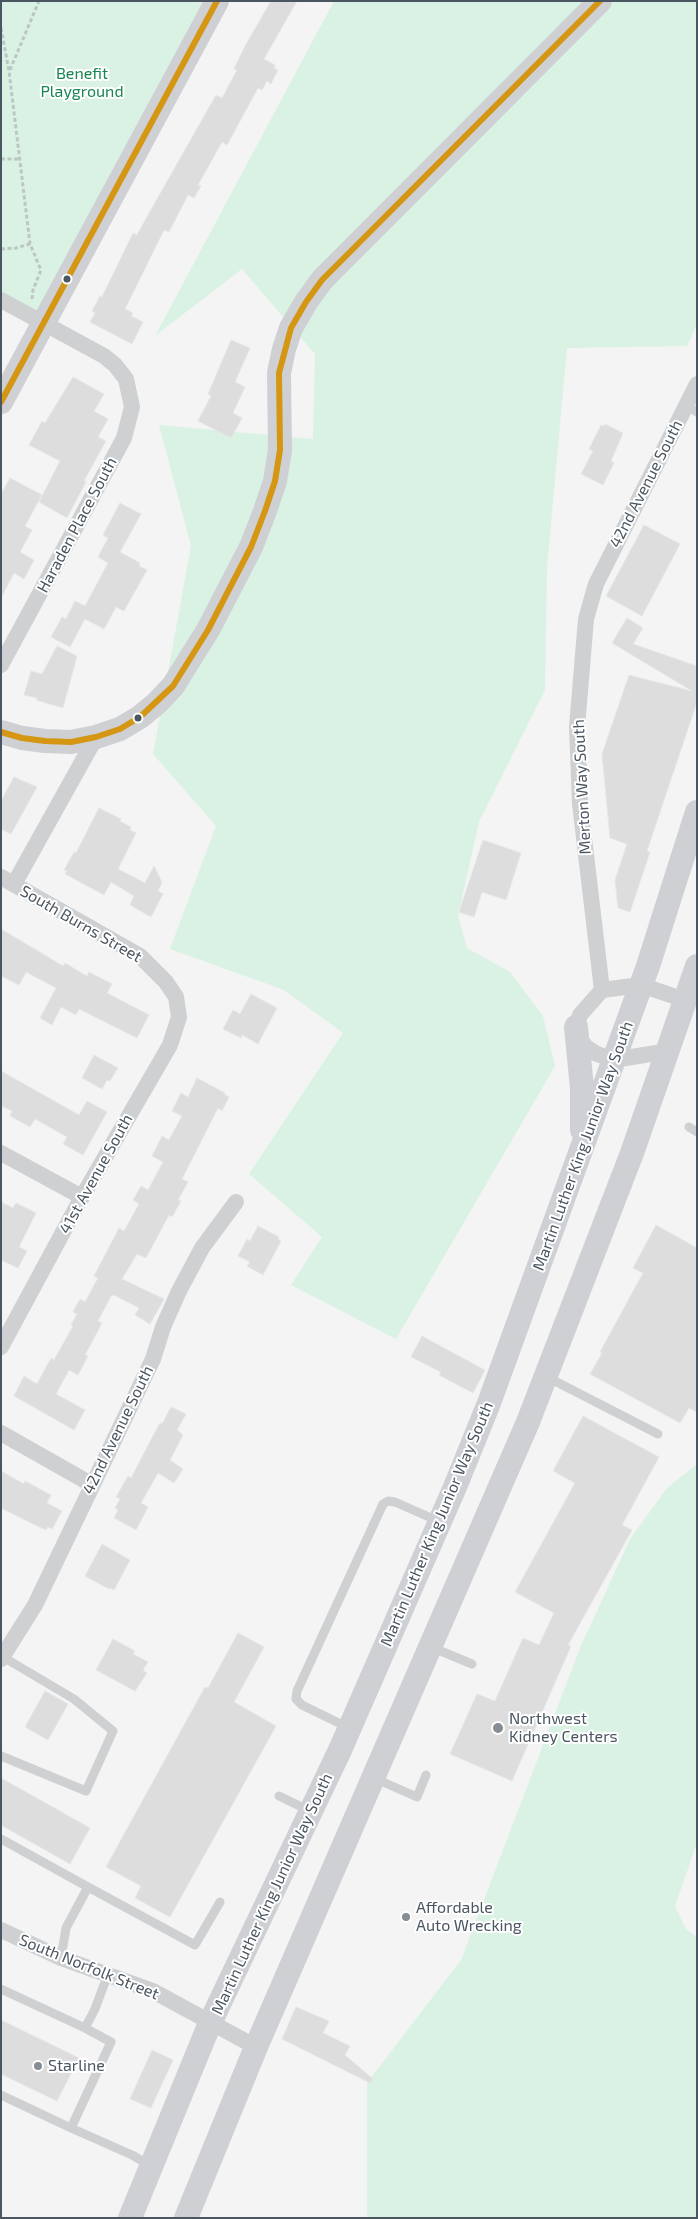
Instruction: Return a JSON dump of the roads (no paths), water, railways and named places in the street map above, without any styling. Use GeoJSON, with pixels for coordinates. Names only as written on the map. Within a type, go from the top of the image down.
{"type":"FeatureCollection","features":[{"type":"Feature","properties":{"kind":"main road"},"geometry":{"type":"LineString","coordinates":[[1,402],[36,318],[217,1]]}},
{"type":"Feature","properties":{"kind":"main road"},"geometry":{"type":"LineString","coordinates":[[1,732],[22,738],[45,741],[71,742],[96,738],[120,729],[140,717],[173,686],[208,630],[252,547],[275,481],[280,450],[279,373],[291,328],[306,302],[322,280],[600,1]]}},
{"type":"Feature","properties":{"kind":"main road","name":"Martin Luther King Junior Way South"},"geometry":{"type":"LineString","coordinates":[[130,2218],[210,2023],[349,1729],[440,1521],[492,1394],[641,985],[697,812]]}},
{"type":"Feature","properties":{"kind":"main road"},"geometry":{"type":"LineString","coordinates":[[186,2218],[256,2047],[496,1501],[591,1262],[697,966]]}},
{"type":"Feature","properties":{"kind":"main road"},"geometry":{"type":"LineString","coordinates":[[576,1027],[582,1088],[582,1148]]}},
{"type":"Feature","properties":{"kind":"street"},"geometry":{"type":"LineString","coordinates":[[1,300],[36,318]]}},
{"type":"Feature","properties":{"kind":"street","name":"Haraden Place South"},"geometry":{"type":"LineString","coordinates":[[1,665],[124,438],[132,407],[126,379],[115,365],[104,356],[36,318]]}},
{"type":"Feature","properties":{"kind":"street","name":"42nd Avenue South"},"geometry":{"type":"LineString","coordinates":[[596,584],[691,409],[697,384]]}},
{"type":"Feature","properties":{"kind":"street","name":"Merton Way South"},"geometry":{"type":"LineString","coordinates":[[596,584],[586,618],[576,728],[580,804],[602,990]]}},
{"type":"Feature","properties":{"kind":"street"},"geometry":{"type":"LineString","coordinates":[[8,881],[96,738]]}},
{"type":"Feature","properties":{"kind":"street","name":"South Burns Street"},"geometry":{"type":"LineString","coordinates":[[8,881],[140,956],[166,982],[176,998]]}},
{"type":"Feature","properties":{"kind":"street"},"geometry":{"type":"LineString","coordinates":[[668,1051],[614,1060],[586,1047],[579,1038],[576,1027],[580,1015],[602,990],[641,985],[685,1000]]}},
{"type":"Feature","properties":{"kind":"street","name":"41st Avenue South"},"geometry":{"type":"LineString","coordinates":[[1,1347],[82,1197],[170,1045],[179,1017],[176,998]]}},
{"type":"Feature","properties":{"kind":"street"},"geometry":{"type":"LineString","coordinates":[[1,1153],[82,1197]]}},
{"type":"Feature","properties":{"kind":"street","name":"42nd Avenue South"},"geometry":{"type":"LineString","coordinates":[[2,1658],[35,1605],[91,1484],[153,1359],[163,1327],[179,1291],[202,1248],[236,1202]]}},
{"type":"Feature","properties":{"kind":"street"},"geometry":{"type":"LineString","coordinates":[[1,1433],[91,1484]]}},
{"type":"Feature","properties":{"kind":"street","name":"South Norfolk Street"},"geometry":{"type":"LineString","coordinates":[[1,1930],[61,1958],[154,1991],[256,2047]]}},
{"type":"Feature","properties":{"kind":"lane"},"geometry":{"type":"LineString","coordinates":[[546,1377],[658,1434]]}},
{"type":"Feature","properties":{"kind":"lane"},"geometry":{"type":"LineString","coordinates":[[349,1729],[302,1705],[296,1699],[297,1691],[383,1504],[388,1501],[395,1502],[440,1521]]}},
{"type":"Feature","properties":{"kind":"lane"},"geometry":{"type":"LineString","coordinates":[[431,1647],[472,1664]]}},
{"type":"Feature","properties":{"kind":"lane"},"geometry":{"type":"LineString","coordinates":[[1,1756],[86,1791],[113,1731],[74,1699],[2,1658]]}},
{"type":"Feature","properties":{"kind":"lane"},"geometry":{"type":"LineString","coordinates":[[374,1778],[417,1797],[426,1775]]}},
{"type":"Feature","properties":{"kind":"lane"},"geometry":{"type":"LineString","coordinates":[[279,1796],[311,1812]]}},
{"type":"Feature","properties":{"kind":"lane"},"geometry":{"type":"LineString","coordinates":[[1,1839],[195,1945],[220,1902]]}},
{"type":"Feature","properties":{"kind":"lane"},"geometry":{"type":"LineString","coordinates":[[61,1958],[66,1928],[88,1887]]}},
{"type":"Feature","properties":{"kind":"lane"},"geometry":{"type":"LineString","coordinates":[[85,2028],[95,2009],[108,1974]]}},
{"type":"Feature","properties":{"kind":"lane"},"geometry":{"type":"LineString","coordinates":[[1,1989],[111,2042],[71,2128]]}},
{"type":"Feature","properties":{"kind":"lane"},"geometry":{"type":"LineString","coordinates":[[1,2095],[152,2166]]}},
{"type":"Feature","properties":{"kind":"place","name":"Northwest Kidney Centers"},"geometry":{"type":"Point","coordinates":[498,1728]}},
{"type":"Feature","properties":{"kind":"place","name":"Affordable Auto Wrecking"},"geometry":{"type":"Point","coordinates":[406,1917]}},
{"type":"Feature","properties":{"kind":"place","name":"Starline"},"geometry":{"type":"Point","coordinates":[38,2066]}},
{"type":"Feature","properties":{"kind":"park label","name":"Benefit Playground"},"geometry":{"type":"Point","coordinates":[82,83]}}]}
